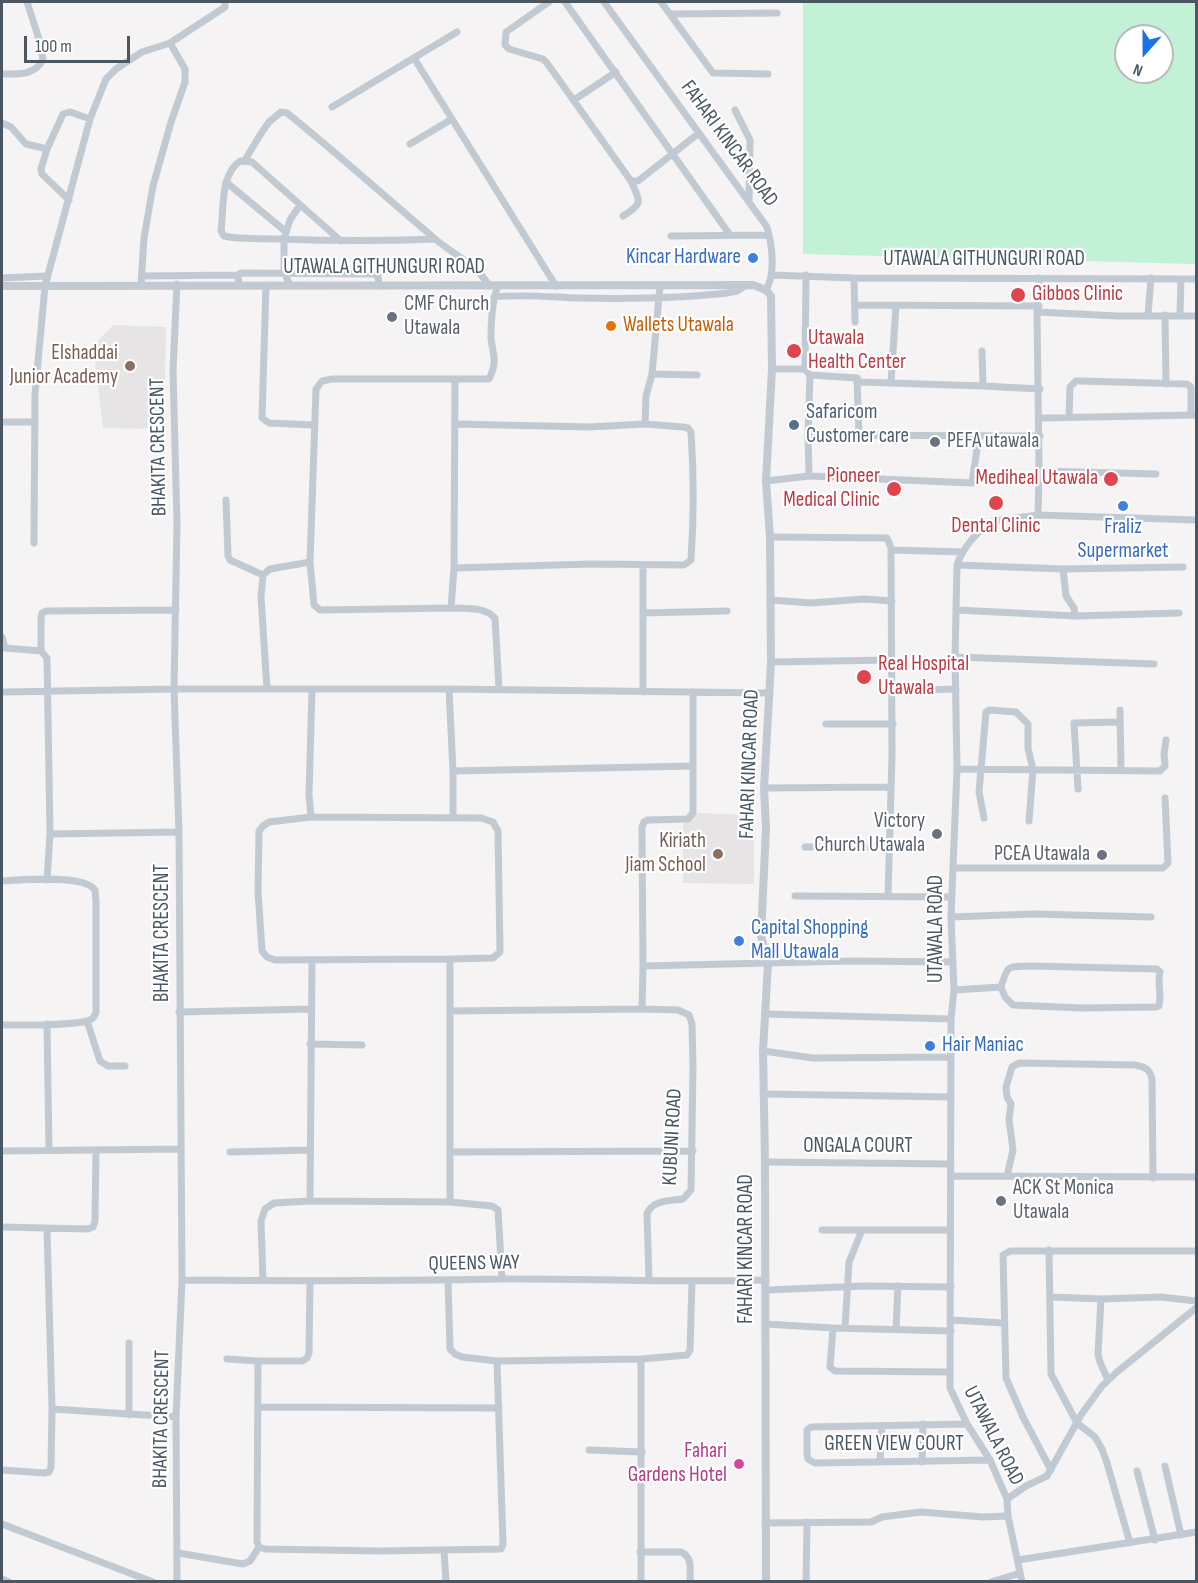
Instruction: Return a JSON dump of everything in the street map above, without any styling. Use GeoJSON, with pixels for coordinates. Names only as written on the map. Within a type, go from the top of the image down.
{"type":"FeatureCollection","features":[{"type":"Feature","properties":{"kind":"street"},"geometry":{"type":"LineString","coordinates":[[2,74],[23,74],[35,70],[43,59],[27,2]]}},
{"type":"Feature","properties":{"kind":"street"},"geometry":{"type":"LineString","coordinates":[[34,543],[37,352],[45,286],[90,119],[106,79],[116,69],[142,52],[170,43],[225,7],[225,2]]}},
{"type":"Feature","properties":{"kind":"street"},"geometry":{"type":"LineString","coordinates":[[549,2],[506,32],[504,41],[509,49],[543,59],[547,63],[631,181],[639,204],[637,208],[623,216]]}},
{"type":"Feature","properties":{"kind":"street"},"geometry":{"type":"LineString","coordinates":[[565,2],[730,235]]}},
{"type":"Feature","properties":{"kind":"street","name":"FAHARI KINCAR ROAD"},"geometry":{"type":"LineString","coordinates":[[604,2],[749,201],[769,235],[772,275],[766,290],[771,296],[772,369],[766,481],[770,537],[771,662],[764,788],[766,828],[761,936],[768,963],[763,1052],[766,1581]]}},
{"type":"Feature","properties":{"kind":"street"},"geometry":{"type":"LineString","coordinates":[[661,2],[713,74],[768,74]]}},
{"type":"Feature","properties":{"kind":"street"},"geometry":{"type":"LineString","coordinates":[[670,14],[777,14]]}},
{"type":"Feature","properties":{"kind":"street"},"geometry":{"type":"LineString","coordinates":[[332,107],[457,32]]}},
{"type":"Feature","properties":{"kind":"street"},"geometry":{"type":"LineString","coordinates":[[141,285],[144,238],[153,186],[185,82],[185,69],[170,43]]}},
{"type":"Feature","properties":{"kind":"street"},"geometry":{"type":"LineString","coordinates":[[414,58],[556,286]]}},
{"type":"Feature","properties":{"kind":"street"},"geometry":{"type":"LineString","coordinates":[[574,100],[616,72]]}},
{"type":"Feature","properties":{"kind":"street"},"geometry":{"type":"LineString","coordinates":[[735,110],[750,140],[749,201]]}},
{"type":"Feature","properties":{"kind":"street"},"geometry":{"type":"LineString","coordinates":[[69,200],[42,174],[41,169],[47,149],[63,114],[70,112],[90,119]]}},
{"type":"Feature","properties":{"kind":"street"},"geometry":{"type":"LineString","coordinates":[[245,160],[269,122],[280,112],[286,112],[435,239],[494,286],[491,336],[494,371],[489,379],[332,379],[322,381],[316,389],[310,562],[314,605],[320,610],[451,608],[486,611],[495,618],[499,689]]}},
{"type":"Feature","properties":{"kind":"street"},"geometry":{"type":"LineString","coordinates":[[410,144],[452,119]]}},
{"type":"Feature","properties":{"kind":"street"},"geometry":{"type":"LineString","coordinates":[[2,123],[11,127],[26,144],[47,149]]}},
{"type":"Feature","properties":{"kind":"street"},"geometry":{"type":"LineString","coordinates":[[631,181],[638,181],[699,133]]}},
{"type":"Feature","properties":{"kind":"street"},"geometry":{"type":"LineString","coordinates":[[341,241],[252,162],[240,161],[233,166],[226,182],[222,234],[228,237],[341,241],[435,239]]}},
{"type":"Feature","properties":{"kind":"street"},"geometry":{"type":"LineString","coordinates":[[226,182],[285,231]]}},
{"type":"Feature","properties":{"kind":"street"},"geometry":{"type":"LineString","coordinates":[[290,285],[284,272],[285,231],[300,205]]}},
{"type":"Feature","properties":{"kind":"street"},"geometry":{"type":"LineString","coordinates":[[671,236],[769,235]]}},
{"type":"Feature","properties":{"kind":"street"},"geometry":{"type":"LineString","coordinates":[[142,276],[284,272],[374,274],[378,276],[379,286]]}},
{"type":"Feature","properties":{"kind":"street"},"geometry":{"type":"LineString","coordinates":[[331,274],[331,285]]}},
{"type":"Feature","properties":{"kind":"street"},"geometry":{"type":"LineString","coordinates":[[238,275],[239,285]]}},
{"type":"Feature","properties":{"kind":"street","name":"UTAWALA GITHUNGURI ROAD"},"geometry":{"type":"LineString","coordinates":[[772,275],[854,278],[1197,279]]}},
{"type":"Feature","properties":{"kind":"street"},"geometry":{"type":"LineString","coordinates":[[806,275],[809,476]]}},
{"type":"Feature","properties":{"kind":"street"},"geometry":{"type":"LineString","coordinates":[[2,278],[47,276]]}},
{"type":"Feature","properties":{"kind":"street"},"geometry":{"type":"LineString","coordinates":[[854,278],[855,322]]}},
{"type":"Feature","properties":{"kind":"street"},"geometry":{"type":"LineString","coordinates":[[1038,515],[1041,471],[1039,467],[1039,278]]}},
{"type":"Feature","properties":{"kind":"street"},"geometry":{"type":"LineString","coordinates":[[1148,315],[1151,278]]}},
{"type":"Feature","properties":{"kind":"street"},"geometry":{"type":"LineString","coordinates":[[1180,315],[1181,279]]}},
{"type":"Feature","properties":{"kind":"street","name":"UTAWALA GITHUNGURI ROAD"},"geometry":{"type":"LineString","coordinates":[[2,286],[177,284],[494,286],[521,290],[556,286],[746,285],[766,290]]}},
{"type":"Feature","properties":{"kind":"street","name":"BHAKITA CRESCENT"},"geometry":{"type":"LineString","coordinates":[[177,284],[173,370],[177,524],[174,689],[179,832],[182,1280],[176,1418],[177,1581]]}},
{"type":"Feature","properties":{"kind":"street"},"geometry":{"type":"LineString","coordinates":[[266,285],[262,418],[269,423],[314,425]]}},
{"type":"Feature","properties":{"kind":"street"},"geometry":{"type":"LineString","coordinates":[[645,424],[646,396],[652,374],[660,285]]}},
{"type":"Feature","properties":{"kind":"street"},"geometry":{"type":"LineString","coordinates":[[494,297],[521,290],[579,298],[659,299],[736,291],[746,285]]}},
{"type":"Feature","properties":{"kind":"street"},"geometry":{"type":"LineString","coordinates":[[579,286],[579,298]]}},
{"type":"Feature","properties":{"kind":"street"},"geometry":{"type":"LineString","coordinates":[[697,286],[697,296]]}},
{"type":"Feature","properties":{"kind":"street"},"geometry":{"type":"LineString","coordinates":[[855,305],[1038,309],[1197,316]]}},
{"type":"Feature","properties":{"kind":"street"},"geometry":{"type":"LineString","coordinates":[[891,383],[896,305]]}},
{"type":"Feature","properties":{"kind":"street"},"geometry":{"type":"LineString","coordinates":[[1164,315],[1166,384]]}},
{"type":"Feature","properties":{"kind":"street"},"geometry":{"type":"LineString","coordinates":[[982,351],[983,386]]}},
{"type":"Feature","properties":{"kind":"street"},"geometry":{"type":"LineString","coordinates":[[772,369],[857,378],[860,382],[1040,389]]}},
{"type":"Feature","properties":{"kind":"street"},"geometry":{"type":"LineString","coordinates":[[652,374],[697,375]]}},
{"type":"Feature","properties":{"kind":"street"},"geometry":{"type":"LineString","coordinates":[[857,378],[859,435]]}},
{"type":"Feature","properties":{"kind":"street"},"geometry":{"type":"LineString","coordinates":[[451,608],[454,568],[455,379]]}},
{"type":"Feature","properties":{"kind":"street"},"geometry":{"type":"LineString","coordinates":[[1040,418],[1194,415],[1189,385],[1076,381],[1070,387],[1069,417]]}},
{"type":"Feature","properties":{"kind":"street"},"geometry":{"type":"LineString","coordinates":[[2,422],[35,422]]}},
{"type":"Feature","properties":{"kind":"street"},"geometry":{"type":"LineString","coordinates":[[454,568],[591,564],[684,565],[691,560],[694,479],[691,432],[688,428],[645,424],[589,427],[455,424]]}},
{"type":"Feature","properties":{"kind":"street"},"geometry":{"type":"LineString","coordinates":[[808,435],[1040,436]]}},
{"type":"Feature","properties":{"kind":"street"},"geometry":{"type":"LineString","coordinates":[[766,481],[809,476],[972,483],[979,435]]}},
{"type":"Feature","properties":{"kind":"street"},"geometry":{"type":"LineString","coordinates":[[1041,471],[1156,474]]}},
{"type":"Feature","properties":{"kind":"street"},"geometry":{"type":"LineString","coordinates":[[226,500],[228,556],[230,560],[263,575]]}},
{"type":"Feature","properties":{"kind":"street","name":"UTAWALA ROAD"},"geometry":{"type":"LineString","coordinates":[[1022,1581],[1008,1516],[1007,1499],[990,1460],[967,1424],[950,1388],[951,1019],[954,990],[951,897],[957,769],[955,657],[957,565],[963,552],[988,524],[994,521],[1038,515],[1197,520]]}},
{"type":"Feature","properties":{"kind":"street"},"geometry":{"type":"LineString","coordinates":[[770,537],[887,538],[891,550],[893,724],[888,896]]}},
{"type":"Feature","properties":{"kind":"street"},"geometry":{"type":"LineString","coordinates":[[891,550],[963,552]]}},
{"type":"Feature","properties":{"kind":"street"},"geometry":{"type":"LineString","coordinates":[[267,689],[261,597],[263,575],[270,569],[310,562]]}},
{"type":"Feature","properties":{"kind":"street"},"geometry":{"type":"LineString","coordinates":[[957,565],[1063,568],[1183,567]]}},
{"type":"Feature","properties":{"kind":"street"},"geometry":{"type":"LineString","coordinates":[[643,566],[643,692]]}},
{"type":"Feature","properties":{"kind":"street"},"geometry":{"type":"LineString","coordinates":[[1063,568],[1066,596],[1076,615]]}},
{"type":"Feature","properties":{"kind":"street"},"geometry":{"type":"LineString","coordinates":[[771,600],[811,603],[864,599],[892,601]]}},
{"type":"Feature","properties":{"kind":"street"},"geometry":{"type":"LineString","coordinates":[[47,880],[50,834],[46,658],[41,651],[42,614],[47,611],[176,610]]}},
{"type":"Feature","properties":{"kind":"street"},"geometry":{"type":"LineString","coordinates":[[957,610],[1076,615],[1179,613]]}},
{"type":"Feature","properties":{"kind":"street"},"geometry":{"type":"LineString","coordinates":[[643,613],[727,611]]}},
{"type":"Feature","properties":{"kind":"street"},"geometry":{"type":"LineString","coordinates":[[2,637],[3,645],[9,650],[41,651]]}},
{"type":"Feature","properties":{"kind":"street"},"geometry":{"type":"LineString","coordinates":[[955,657],[1154,664]]}},
{"type":"Feature","properties":{"kind":"street"},"geometry":{"type":"LineString","coordinates":[[771,662],[892,660]]}},
{"type":"Feature","properties":{"kind":"street"},"geometry":{"type":"LineString","coordinates":[[892,691],[956,688]]}},
{"type":"Feature","properties":{"kind":"street"},"geometry":{"type":"LineString","coordinates":[[2,692],[174,689],[499,689],[770,693]]}},
{"type":"Feature","properties":{"kind":"street"},"geometry":{"type":"LineString","coordinates":[[311,817],[309,795],[312,689]]}},
{"type":"Feature","properties":{"kind":"street"},"geometry":{"type":"LineString","coordinates":[[449,689],[453,818]]}},
{"type":"Feature","properties":{"kind":"street"},"geometry":{"type":"LineString","coordinates":[[450,1011],[642,1009],[642,827],[648,820],[691,817],[693,813],[693,692]]}},
{"type":"Feature","properties":{"kind":"street"},"geometry":{"type":"LineString","coordinates":[[984,818],[979,792],[986,712],[989,710],[1016,712],[1028,724],[1028,748],[1033,770],[1029,821]]}},
{"type":"Feature","properties":{"kind":"street"},"geometry":{"type":"LineString","coordinates":[[1120,710],[1121,770]]}},
{"type":"Feature","properties":{"kind":"street"},"geometry":{"type":"LineString","coordinates":[[1078,789],[1074,723],[1120,722]]}},
{"type":"Feature","properties":{"kind":"street"},"geometry":{"type":"LineString","coordinates":[[826,724],[893,724]]}},
{"type":"Feature","properties":{"kind":"street"},"geometry":{"type":"LineString","coordinates":[[957,769],[1160,771],[1164,769],[1166,740]]}},
{"type":"Feature","properties":{"kind":"street"},"geometry":{"type":"LineString","coordinates":[[453,771],[693,766]]}},
{"type":"Feature","properties":{"kind":"street"},"geometry":{"type":"LineString","coordinates":[[764,788],[891,787]]}},
{"type":"Feature","properties":{"kind":"street"},"geometry":{"type":"LineString","coordinates":[[953,868],[1163,868],[1168,863],[1165,798]]}},
{"type":"Feature","properties":{"kind":"street"},"geometry":{"type":"LineString","coordinates":[[311,817],[453,818],[488,819],[493,822],[498,831],[500,951],[492,958],[312,961],[275,960],[267,957],[262,951],[258,891],[259,831],[269,822],[311,817]]}},
{"type":"Feature","properties":{"kind":"street"},"geometry":{"type":"LineString","coordinates":[[50,834],[179,832]]}},
{"type":"Feature","properties":{"kind":"street"},"geometry":{"type":"LineString","coordinates":[[805,847],[889,848]]}},
{"type":"Feature","properties":{"kind":"street"},"geometry":{"type":"LineString","coordinates":[[2,881],[86,882],[95,890],[96,1012],[93,1018],[87,1021],[2,1025]]}},
{"type":"Feature","properties":{"kind":"street"},"geometry":{"type":"LineString","coordinates":[[795,896],[951,897]]}},
{"type":"Feature","properties":{"kind":"street"},"geometry":{"type":"LineString","coordinates":[[951,917],[1033,914],[1151,917]]}},
{"type":"Feature","properties":{"kind":"street"},"geometry":{"type":"LineString","coordinates":[[450,959],[450,1202]]}},
{"type":"Feature","properties":{"kind":"street"},"geometry":{"type":"LineString","coordinates":[[310,1201],[312,961]]}},
{"type":"Feature","properties":{"kind":"street"},"geometry":{"type":"LineString","coordinates":[[643,966],[952,962]]}},
{"type":"Feature","properties":{"kind":"street"},"geometry":{"type":"LineString","coordinates":[[1011,967],[1153,968],[1160,972],[1158,980],[1161,996],[1159,1006],[1156,1007],[1018,1007],[1009,1003],[1000,987],[1005,971],[1011,967]]}},
{"type":"Feature","properties":{"kind":"street"},"geometry":{"type":"LineString","coordinates":[[954,990],[1000,987]]}},
{"type":"Feature","properties":{"kind":"street"},"geometry":{"type":"LineString","coordinates":[[179,1012],[311,1009]]}},
{"type":"Feature","properties":{"kind":"street","name":"KUBUNI ROAD"},"geometry":{"type":"LineString","coordinates":[[642,1009],[678,1010],[689,1015],[692,1024],[693,1046],[691,1190],[689,1195],[683,1199],[655,1203],[646,1214],[649,1281]]}},
{"type":"Feature","properties":{"kind":"street"},"geometry":{"type":"LineString","coordinates":[[765,1014],[951,1019]]}},
{"type":"Feature","properties":{"kind":"street"},"geometry":{"type":"LineString","coordinates":[[87,1021],[100,1061],[108,1066],[124,1066]]}},
{"type":"Feature","properties":{"kind":"street"},"geometry":{"type":"LineString","coordinates":[[47,1024],[49,1150]]}},
{"type":"Feature","properties":{"kind":"street"},"geometry":{"type":"LineString","coordinates":[[310,1044],[363,1045]]}},
{"type":"Feature","properties":{"kind":"street"},"geometry":{"type":"LineString","coordinates":[[763,1052],[813,1058],[951,1057]]}},
{"type":"Feature","properties":{"kind":"street"},"geometry":{"type":"LineString","coordinates":[[1007,1176],[1013,1150],[1009,1119],[1011,1104],[1007,1097],[1006,1087],[1012,1067],[1019,1063],[1135,1065],[1147,1068],[1152,1079],[1153,1178]]}},
{"type":"Feature","properties":{"kind":"street"},"geometry":{"type":"LineString","coordinates":[[765,1094],[951,1097]]}},
{"type":"Feature","properties":{"kind":"street"},"geometry":{"type":"LineString","coordinates":[[2,1151],[181,1149]]}},
{"type":"Feature","properties":{"kind":"street"},"geometry":{"type":"LineString","coordinates":[[2,1227],[88,1229],[93,1227],[96,1221],[96,1150]]}},
{"type":"Feature","properties":{"kind":"street"},"geometry":{"type":"LineString","coordinates":[[230,1152],[310,1150]]}},
{"type":"Feature","properties":{"kind":"street"},"geometry":{"type":"LineString","coordinates":[[451,1152],[693,1151]]}},
{"type":"Feature","properties":{"kind":"street","name":"ONGALA COURT"},"geometry":{"type":"LineString","coordinates":[[765,1162],[951,1164]]}},
{"type":"Feature","properties":{"kind":"street"},"geometry":{"type":"LineString","coordinates":[[951,1176],[1197,1177]]}},
{"type":"Feature","properties":{"kind":"street"},"geometry":{"type":"LineString","coordinates":[[263,1281],[261,1221],[265,1209],[274,1203],[310,1201],[450,1202],[492,1206],[498,1210],[502,1279]]}},
{"type":"Feature","properties":{"kind":"street"},"geometry":{"type":"LineString","coordinates":[[2,1470],[44,1473],[49,1472],[51,1467],[52,1409],[47,1229]]}},
{"type":"Feature","properties":{"kind":"street"},"geometry":{"type":"LineString","coordinates":[[822,1230],[950,1230]]}},
{"type":"Feature","properties":{"kind":"street"},"geometry":{"type":"LineString","coordinates":[[845,1328],[849,1262],[862,1230]]}},
{"type":"Feature","properties":{"kind":"street"},"geometry":{"type":"LineString","coordinates":[[1051,1470],[1008,1384],[1004,1358],[1003,1255],[1010,1251],[1049,1250],[1197,1251]]}},
{"type":"Feature","properties":{"kind":"street"},"geometry":{"type":"LineString","coordinates":[[1049,1250],[1052,1374],[1077,1423],[1095,1437],[1105,1456],[1130,1544]]}},
{"type":"Feature","properties":{"kind":"street","name":"QUEENS WAY"},"geometry":{"type":"LineString","coordinates":[[182,1280],[448,1281],[502,1279],[692,1282],[766,1280]]}},
{"type":"Feature","properties":{"kind":"street"},"geometry":{"type":"LineString","coordinates":[[227,1359],[302,1361],[307,1358],[309,1353],[310,1281]]}},
{"type":"Feature","properties":{"kind":"street"},"geometry":{"type":"LineString","coordinates":[[448,1281],[450,1349],[462,1358],[497,1360],[641,1359],[687,1354],[690,1350],[692,1282]]}},
{"type":"Feature","properties":{"kind":"street"},"geometry":{"type":"LineString","coordinates":[[896,1329],[898,1286]]}},
{"type":"Feature","properties":{"kind":"street"},"geometry":{"type":"LineString","coordinates":[[765,1290],[898,1286],[951,1287]]}},
{"type":"Feature","properties":{"kind":"street"},"geometry":{"type":"LineString","coordinates":[[1051,1297],[1197,1300]]}},
{"type":"Feature","properties":{"kind":"street"},"geometry":{"type":"LineString","coordinates":[[1101,1299],[1098,1354],[1108,1380]]}},
{"type":"Feature","properties":{"kind":"street"},"geometry":{"type":"LineString","coordinates":[[1007,1499],[1047,1476],[1077,1423],[1102,1386],[1197,1308]]}},
{"type":"Feature","properties":{"kind":"street"},"geometry":{"type":"LineString","coordinates":[[951,1320],[1003,1323]]}},
{"type":"Feature","properties":{"kind":"street"},"geometry":{"type":"LineString","coordinates":[[765,1324],[833,1328],[951,1330]]}},
{"type":"Feature","properties":{"kind":"street"},"geometry":{"type":"LineString","coordinates":[[833,1328],[830,1368],[832,1370],[949,1372]]}},
{"type":"Feature","properties":{"kind":"street"},"geometry":{"type":"LineString","coordinates":[[129,1343],[129,1415]]}},
{"type":"Feature","properties":{"kind":"street"},"geometry":{"type":"LineString","coordinates":[[641,1359],[640,1552],[642,1581]]}},
{"type":"Feature","properties":{"kind":"street"},"geometry":{"type":"LineString","coordinates":[[258,1361],[256,1542],[259,1547],[265,1549],[495,1550],[501,1549],[503,1544],[497,1360]]}},
{"type":"Feature","properties":{"kind":"street"},"geometry":{"type":"LineString","coordinates":[[258,1407],[499,1408]]}},
{"type":"Feature","properties":{"kind":"street"},"geometry":{"type":"LineString","coordinates":[[52,1409],[176,1418]]}},
{"type":"Feature","properties":{"kind":"street"},"geometry":{"type":"LineString","coordinates":[[922,1462],[924,1424]]}},
{"type":"Feature","properties":{"kind":"street","name":"GREEN VIEW COURT"},"geometry":{"type":"LineString","coordinates":[[967,1424],[811,1427],[807,1430],[807,1455],[811,1461],[990,1460]]}},
{"type":"Feature","properties":{"kind":"street"},"geometry":{"type":"LineString","coordinates":[[880,1462],[882,1426]]}},
{"type":"Feature","properties":{"kind":"street"},"geometry":{"type":"LineString","coordinates":[[589,1449],[642,1452]]}},
{"type":"Feature","properties":{"kind":"street"},"geometry":{"type":"LineString","coordinates":[[1165,1466],[1181,1535]]}},
{"type":"Feature","properties":{"kind":"street"},"geometry":{"type":"LineString","coordinates":[[1137,1471],[1155,1540]]}},
{"type":"Feature","properties":{"kind":"street"},"geometry":{"type":"LineString","coordinates":[[765,1523],[871,1522],[882,1517],[921,1512],[983,1517],[1008,1516]]}},
{"type":"Feature","properties":{"kind":"street"},"geometry":{"type":"LineString","coordinates":[[806,1581],[807,1522]]}},
{"type":"Feature","properties":{"kind":"street"},"geometry":{"type":"LineString","coordinates":[[2,1524],[153,1581]]}},
{"type":"Feature","properties":{"kind":"street"},"geometry":{"type":"LineString","coordinates":[[1018,1560],[1197,1532]]}},
{"type":"Feature","properties":{"kind":"street"},"geometry":{"type":"LineString","coordinates":[[178,1553],[243,1564],[250,1561],[259,1547]]}},
{"type":"Feature","properties":{"kind":"street"},"geometry":{"type":"LineString","coordinates":[[444,1550],[446,1581]]}},
{"type":"Feature","properties":{"kind":"street"},"geometry":{"type":"LineString","coordinates":[[640,1552],[687,1554],[690,1559],[690,1581]]}},
{"type":"Feature","properties":{"kind":"street"},"geometry":{"type":"LineString","coordinates":[[991,1581],[1020,1573]]}},
{"type":"Feature","properties":{"kind":"street"},"geometry":{"type":"LineString","coordinates":[[2,1579],[9,1581]]}},
{"type":"Feature","properties":{"kind":"shaded area","name":"Elshaddai Junior Academy"},"geometry":{"type":"Polygon","coordinates":[[[113,325],[166,327],[164,429],[103,428],[93,346],[113,325]]]}},
{"type":"Feature","properties":{"kind":"shaded area","name":"Kiriath Jiam School"},"geometry":{"type":"Polygon","coordinates":[[[696,813],[754,815],[754,884],[683,883],[683,824],[690,821],[696,813]]]}},
{"type":"Feature","properties":{"kind":"green space"},"geometry":{"type":"Polygon","coordinates":[[[803,2],[1196,2],[1196,264],[803,254],[803,2]]]}},
{"type":"Feature","properties":{"kind":"place","name":"Kincar Hardware"},"geometry":{"type":"Point","coordinates":[753,258]}},
{"type":"Feature","properties":{"kind":"place","name":"Gibbos Clinic"},"geometry":{"type":"Point","coordinates":[1018,295]}},
{"type":"Feature","properties":{"kind":"place","name":"CMF Church Utawala"},"geometry":{"type":"Point","coordinates":[392,317]}},
{"type":"Feature","properties":{"kind":"place","name":"Wallets Utawala"},"geometry":{"type":"Point","coordinates":[611,326]}},
{"type":"Feature","properties":{"kind":"place","name":"Utawala Health Center"},"geometry":{"type":"Point","coordinates":[794,351]}},
{"type":"Feature","properties":{"kind":"place","name":"Elshaddai Junior Academy"},"geometry":{"type":"Point","coordinates":[130,366]}},
{"type":"Feature","properties":{"kind":"place","name":"Safaricom Customer care"},"geometry":{"type":"Point","coordinates":[794,425]}},
{"type":"Feature","properties":{"kind":"place","name":"PEFA utawala"},"geometry":{"type":"Point","coordinates":[935,442]}},
{"type":"Feature","properties":{"kind":"place","name":"Mediheal Utawala"},"geometry":{"type":"Point","coordinates":[1111,479]}},
{"type":"Feature","properties":{"kind":"place","name":"Pioneer Medical Clinic"},"geometry":{"type":"Point","coordinates":[894,489]}},
{"type":"Feature","properties":{"kind":"place","name":"Dental Clinic"},"geometry":{"type":"Point","coordinates":[996,503]}},
{"type":"Feature","properties":{"kind":"place","name":"Fraliz Supermarket"},"geometry":{"type":"Point","coordinates":[1123,506]}},
{"type":"Feature","properties":{"kind":"place","name":"Real Hospital Utawala"},"geometry":{"type":"Point","coordinates":[864,677]}},
{"type":"Feature","properties":{"kind":"place","name":"Victory Church Utawala"},"geometry":{"type":"Point","coordinates":[937,834]}},
{"type":"Feature","properties":{"kind":"place","name":"Kiriath Jiam School"},"geometry":{"type":"Point","coordinates":[718,854]}},
{"type":"Feature","properties":{"kind":"place","name":"PCEA Utawala"},"geometry":{"type":"Point","coordinates":[1102,855]}},
{"type":"Feature","properties":{"kind":"place","name":"Capital Shopping Mall Utawala"},"geometry":{"type":"Point","coordinates":[739,941]}},
{"type":"Feature","properties":{"kind":"place","name":"Hair Maniac"},"geometry":{"type":"Point","coordinates":[930,1046]}},
{"type":"Feature","properties":{"kind":"place","name":"ACK St Monica Utawala"},"geometry":{"type":"Point","coordinates":[1001,1201]}},
{"type":"Feature","properties":{"kind":"place","name":"Fahari Gardens Hotel"},"geometry":{"type":"Point","coordinates":[739,1464]}}]}
